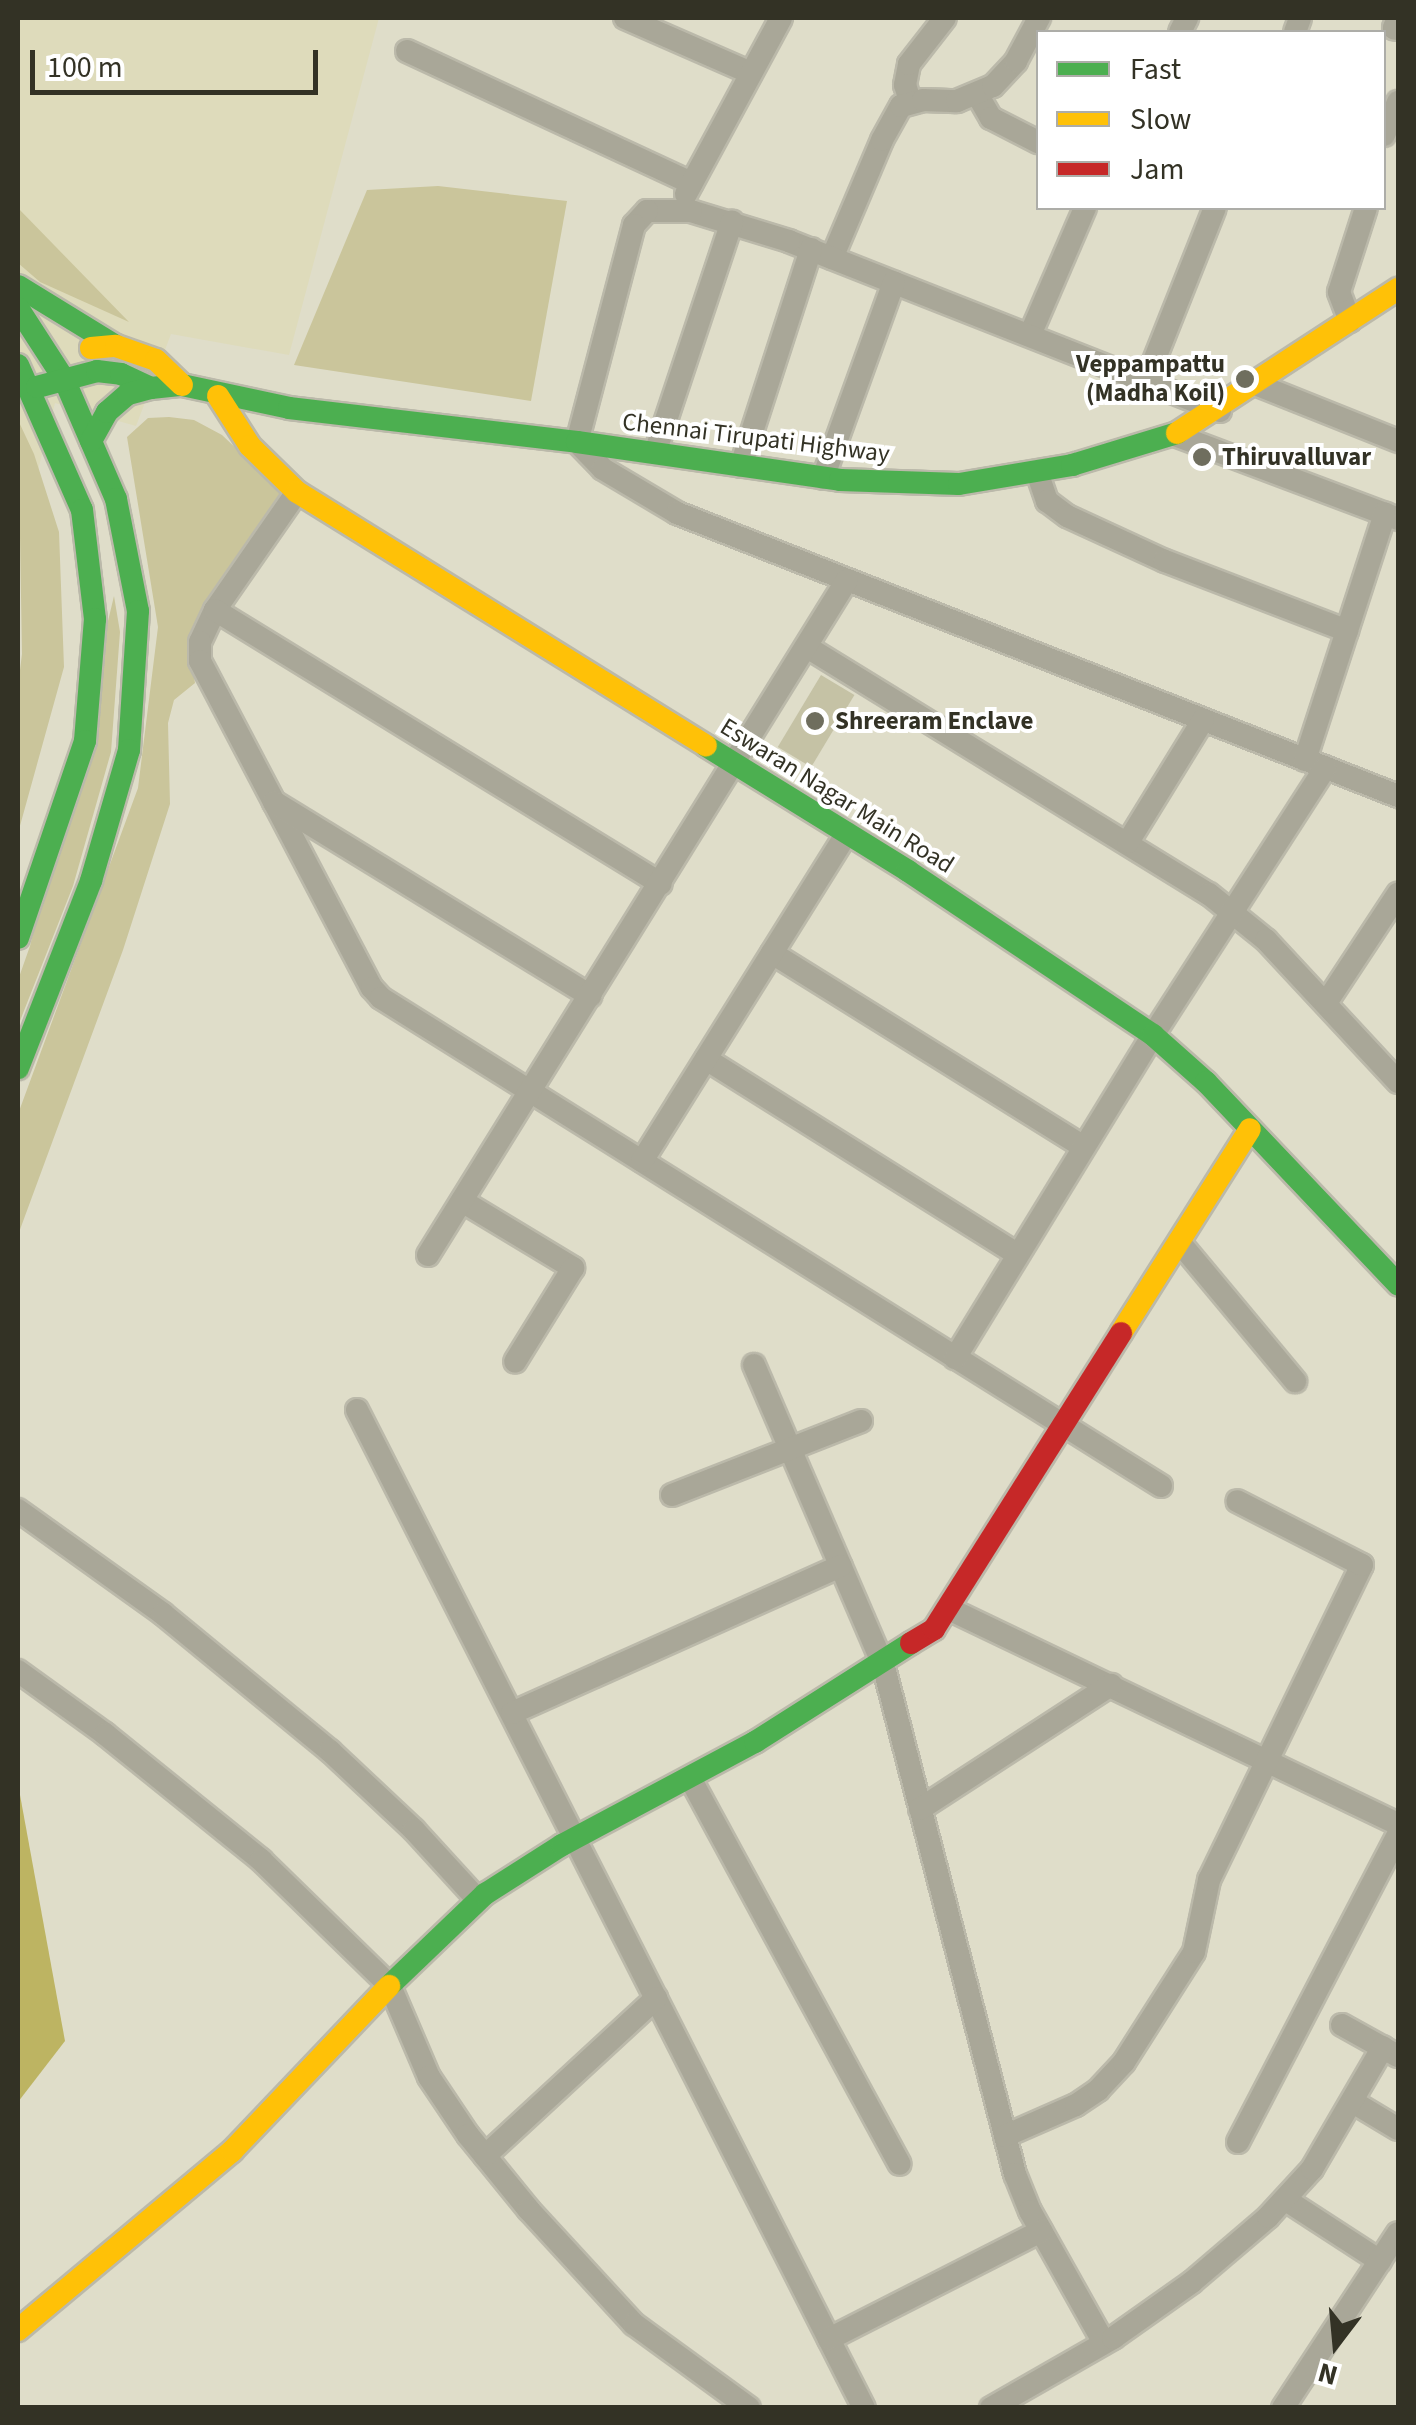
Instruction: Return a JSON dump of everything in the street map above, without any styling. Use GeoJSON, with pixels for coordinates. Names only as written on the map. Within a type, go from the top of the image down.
{"type":"FeatureCollection","features":[{"type":"Feature","properties":{"kind":"main road"},"geometry":{"type":"LineString","coordinates":[[18,286],[116,346],[156,360],[182,385]]}},
{"type":"Feature","properties":{"kind":"main road","name":"Chennai Tirupati Highway"},"geometry":{"type":"LineString","coordinates":[[182,385],[218,396],[823,478],[937,485],[1038,472],[1174,435],[1220,410],[1398,289]]}},
{"type":"Feature","properties":{"kind":"main road"},"geometry":{"type":"LineString","coordinates":[[18,308],[64,379],[116,499],[138,611],[129,750],[90,881],[18,1068]]}},
{"type":"Feature","properties":{"kind":"main road"},"geometry":{"type":"LineString","coordinates":[[18,938],[85,741],[95,619],[82,510],[18,366],[51,356],[116,346]]}},
{"type":"Feature","properties":{"kind":"main road"},"geometry":{"type":"LineString","coordinates":[[30,390],[97,371],[121,374],[151,388]]}},
{"type":"Feature","properties":{"kind":"main road"},"geometry":{"type":"LineString","coordinates":[[91,441],[107,412],[128,394],[182,385]]}},
{"type":"Feature","properties":{"kind":"main road","name":"Eswaran Nagar Main Road"},"geometry":{"type":"LineString","coordinates":[[218,396],[250,446],[297,492],[1058,967],[1154,1035],[1398,1284]]}},
{"type":"Feature","properties":{"kind":"main road"},"geometry":{"type":"LineString","coordinates":[[18,2330],[232,2150],[478,1900],[575,1838],[690,1778],[883,1664],[934,1628],[1250,1130]]}},
{"type":"Feature","properties":{"kind":"street"},"geometry":{"type":"LineString","coordinates":[[625,18],[751,73]]}},
{"type":"Feature","properties":{"kind":"street"},"geometry":{"type":"LineString","coordinates":[[677,210],[780,18]]}},
{"type":"Feature","properties":{"kind":"street"},"geometry":{"type":"LineString","coordinates":[[910,101],[905,85],[909,64],[945,18]]}},
{"type":"Feature","properties":{"kind":"street"},"geometry":{"type":"LineString","coordinates":[[741,466],[822,254],[892,118],[910,101],[957,101],[977,94],[1007,74],[1039,18]]}},
{"type":"Feature","properties":{"kind":"street"},"geometry":{"type":"LineString","coordinates":[[1398,18],[1394,28],[1398,29]]}},
{"type":"Feature","properties":{"kind":"street"},"geometry":{"type":"LineString","coordinates":[[406,51],[692,183]]}},
{"type":"Feature","properties":{"kind":"street"},"geometry":{"type":"LineString","coordinates":[[977,94],[991,118],[1036,141]]}},
{"type":"Feature","properties":{"kind":"street"},"geometry":{"type":"LineString","coordinates":[[1386,130],[1398,102]]}},
{"type":"Feature","properties":{"kind":"street"},"geometry":{"type":"LineString","coordinates":[[1220,410],[732,221],[677,210],[646,211],[634,225],[577,442],[603,469],[677,514],[1398,794]]}},
{"type":"Feature","properties":{"kind":"street"},"geometry":{"type":"LineString","coordinates":[[1030,336],[1084,210]]}},
{"type":"Feature","properties":{"kind":"street"},"geometry":{"type":"LineString","coordinates":[[1146,381],[1214,210]]}},
{"type":"Feature","properties":{"kind":"street"},"geometry":{"type":"LineString","coordinates":[[1350,321],[1338,292],[1365,210]]}},
{"type":"Feature","properties":{"kind":"street"},"geometry":{"type":"LineString","coordinates":[[655,454],[732,221]]}},
{"type":"Feature","properties":{"kind":"street"},"geometry":{"type":"LineString","coordinates":[[823,478],[894,282]]}},
{"type":"Feature","properties":{"kind":"street"},"geometry":{"type":"LineString","coordinates":[[1258,384],[1398,441]]}},
{"type":"Feature","properties":{"kind":"street"},"geometry":{"type":"LineString","coordinates":[[955,1358],[1232,912],[1315,764],[1347,631],[1392,516],[1174,435]]}},
{"type":"Feature","properties":{"kind":"street"},"geometry":{"type":"LineString","coordinates":[[1038,472],[1047,501],[1066,516],[1183,569],[1347,631]]}},
{"type":"Feature","properties":{"kind":"street"},"geometry":{"type":"LineString","coordinates":[[297,492],[215,610],[200,642],[200,660],[270,800],[360,969],[380,998],[1161,1486]]}},
{"type":"Feature","properties":{"kind":"street"},"geometry":{"type":"LineString","coordinates":[[428,1256],[736,765],[847,580]]}},
{"type":"Feature","properties":{"kind":"street"},"geometry":{"type":"LineString","coordinates":[[215,610],[661,884]]}},
{"type":"Feature","properties":{"kind":"street"},"geometry":{"type":"LineString","coordinates":[[806,647],[1128,842],[1232,912],[1266,940],[1398,1082]]}},
{"type":"Feature","properties":{"kind":"street"},"geometry":{"type":"LineString","coordinates":[[1128,842],[1204,720]]}},
{"type":"Feature","properties":{"kind":"street"},"geometry":{"type":"LineString","coordinates":[[270,800],[590,996]]}},
{"type":"Feature","properties":{"kind":"street"},"geometry":{"type":"LineString","coordinates":[[642,1161],[847,834]]}},
{"type":"Feature","properties":{"kind":"street"},"geometry":{"type":"LineString","coordinates":[[1326,1003],[1397,900]]}},
{"type":"Feature","properties":{"kind":"street"},"geometry":{"type":"LineString","coordinates":[[772,954],[1084,1147]]}},
{"type":"Feature","properties":{"kind":"street"},"geometry":{"type":"LineString","coordinates":[[706,1059],[1018,1255]]}},
{"type":"Feature","properties":{"kind":"street"},"geometry":{"type":"LineString","coordinates":[[462,1201],[573,1268],[515,1362]]}},
{"type":"Feature","properties":{"kind":"street"},"geometry":{"type":"LineString","coordinates":[[1180,1243],[1295,1381]]}},
{"type":"Feature","properties":{"kind":"street"},"geometry":{"type":"LineString","coordinates":[[754,1365],[883,1664],[1015,2174],[1041,2231],[1104,2343]]}},
{"type":"Feature","properties":{"kind":"street"},"geometry":{"type":"LineString","coordinates":[[357,1410],[829,2339],[853,2402]]}},
{"type":"Feature","properties":{"kind":"street"},"geometry":{"type":"LineString","coordinates":[[672,1495],[862,1421]]}},
{"type":"Feature","properties":{"kind":"street"},"geometry":{"type":"LineString","coordinates":[[1004,2136],[1076,2105],[1124,2062],[1198,1944],[1203,1896],[1264,1758],[1362,1565],[1237,1502]]}},
{"type":"Feature","properties":{"kind":"street"},"geometry":{"type":"LineString","coordinates":[[18,1510],[162,1614],[330,1750],[478,1900]]}},
{"type":"Feature","properties":{"kind":"street"},"geometry":{"type":"LineString","coordinates":[[512,1714],[841,1566]]}},
{"type":"Feature","properties":{"kind":"street"},"geometry":{"type":"LineString","coordinates":[[949,1609],[1398,1824]]}},
{"type":"Feature","properties":{"kind":"street"},"geometry":{"type":"LineString","coordinates":[[18,1671],[120,1745],[262,1860],[390,1986],[429,2077],[485,2156],[634,2324],[749,2408]]}},
{"type":"Feature","properties":{"kind":"street"},"geometry":{"type":"LineString","coordinates":[[920,1809],[1111,1685]]}},
{"type":"Feature","properties":{"kind":"street"},"geometry":{"type":"LineString","coordinates":[[690,1778],[900,2164]]}},
{"type":"Feature","properties":{"kind":"street"},"geometry":{"type":"LineString","coordinates":[[1238,2142],[1398,1835]]}},
{"type":"Feature","properties":{"kind":"street"},"geometry":{"type":"LineString","coordinates":[[485,2156],[656,1998]]}},
{"type":"Feature","properties":{"kind":"street"},"geometry":{"type":"LineString","coordinates":[[992,2408],[1104,2343],[1192,2282],[1286,2200],[1312,2169],[1353,2102],[1391,2051],[1342,2025]]}},
{"type":"Feature","properties":{"kind":"street"},"geometry":{"type":"LineString","coordinates":[[1353,2102],[1398,2128]]}},
{"type":"Feature","properties":{"kind":"street"},"geometry":{"type":"LineString","coordinates":[[1286,2200],[1380,2261]]}},
{"type":"Feature","properties":{"kind":"street"},"geometry":{"type":"LineString","coordinates":[[829,2339],[1041,2231]]}},
{"type":"Feature","properties":{"kind":"street"},"geometry":{"type":"LineString","coordinates":[[1283,2408],[1398,2233]]}},
{"type":"Feature","properties":{"kind":"shaded area"},"geometry":{"type":"Polygon","coordinates":[[[18,18],[379,18],[289,355],[171,334],[136,426],[55,403],[18,549],[18,18]]]}},
{"type":"Feature","properties":{"kind":"shaded area"},"geometry":{"type":"Polygon","coordinates":[[[438,186],[567,201],[531,401],[294,365],[367,190],[438,186]]]}},
{"type":"Feature","properties":{"kind":"shaded area"},"geometry":{"type":"Polygon","coordinates":[[[18,208],[129,322],[40,282],[18,263],[18,208]]]}},
{"type":"Feature","properties":{"kind":"shaded area"},"geometry":{"type":"Polygon","coordinates":[[[148,418],[194,420],[222,435],[283,493],[189,646],[195,683],[174,700],[168,723],[170,804],[123,950],[18,1235],[18,1114],[138,788],[158,627],[127,437],[148,418]]]}},
{"type":"Feature","properties":{"kind":"shaded area"},"geometry":{"type":"Polygon","coordinates":[[[18,420],[34,454],[59,532],[64,667],[18,833],[18,686],[22,654],[18,420]]]}},
{"type":"Feature","properties":{"kind":"shaded area"},"geometry":{"type":"Polygon","coordinates":[[[114,596],[120,632],[111,752],[73,886],[18,1026],[18,980],[30,946],[114,596]]]}},
{"type":"Feature","properties":{"kind":"shaded area"},"geometry":{"type":"Polygon","coordinates":[[[18,1784],[65,2041],[18,2102],[18,1784]]]}},
{"type":"Feature","properties":{"kind":"building","name":"Shreeram Enclave"},"geometry":{"type":"Polygon","coordinates":[[[821,675],[854,695],[811,767],[778,747],[821,675]]]}},
{"type":"Feature","properties":{"kind":"traffic: fast"},"geometry":{"type":"LineString","coordinates":[[18,286],[116,346]]}},
{"type":"Feature","properties":{"kind":"traffic: fast"},"geometry":{"type":"LineString","coordinates":[[18,308],[64,379],[116,499],[138,611],[129,750],[91,881],[18,1068]]}},
{"type":"Feature","properties":{"kind":"traffic: fast"},"geometry":{"type":"LineString","coordinates":[[18,365],[82,510],[95,619],[85,741],[18,938]]}},
{"type":"Feature","properties":{"kind":"traffic: fast"},"geometry":{"type":"LineString","coordinates":[[37,387],[97,371],[121,374],[151,388],[182,385],[289,408],[577,442],[840,480],[959,484],[1072,465],[1177,433]]}},
{"type":"Feature","properties":{"kind":"traffic: fast"},"geometry":{"type":"LineString","coordinates":[[91,441],[107,412],[128,394],[151,388]]}},
{"type":"Feature","properties":{"kind":"traffic: fast"},"geometry":{"type":"LineString","coordinates":[[706,746],[908,871],[1153,1035],[1206,1082],[1398,1284]]}},
{"type":"Feature","properties":{"kind":"traffic: fast"},"geometry":{"type":"LineString","coordinates":[[389,1986],[485,1894],[562,1845],[755,1742],[911,1643]]}},
{"type":"Feature","properties":{"kind":"traffic: slow"},"geometry":{"type":"LineString","coordinates":[[1177,433],[1398,289]]}},
{"type":"Feature","properties":{"kind":"traffic: slow"},"geometry":{"type":"LineString","coordinates":[[91,348],[116,346],[156,360],[182,385]]}},
{"type":"Feature","properties":{"kind":"traffic: slow"},"geometry":{"type":"LineString","coordinates":[[218,396],[250,446],[297,492],[706,746]]}},
{"type":"Feature","properties":{"kind":"traffic: slow"},"geometry":{"type":"LineString","coordinates":[[1121,1333],[1250,1129]]}},
{"type":"Feature","properties":{"kind":"traffic: slow"},"geometry":{"type":"LineString","coordinates":[[18,2330],[232,2151],[389,1986]]}},
{"type":"Feature","properties":{"kind":"traffic: jam"},"geometry":{"type":"LineString","coordinates":[[911,1643],[934,1629],[1121,1333]]}},
{"type":"Feature","properties":{"kind":"place","name":"Veppampattu (Madha Koil)"},"geometry":{"type":"Point","coordinates":[1245,379]}},
{"type":"Feature","properties":{"kind":"place","name":"Thiruvalluvar"},"geometry":{"type":"Point","coordinates":[1202,457]}},
{"type":"Feature","properties":{"kind":"place","name":"Shreeram Enclave"},"geometry":{"type":"Point","coordinates":[815,721]}}]}
